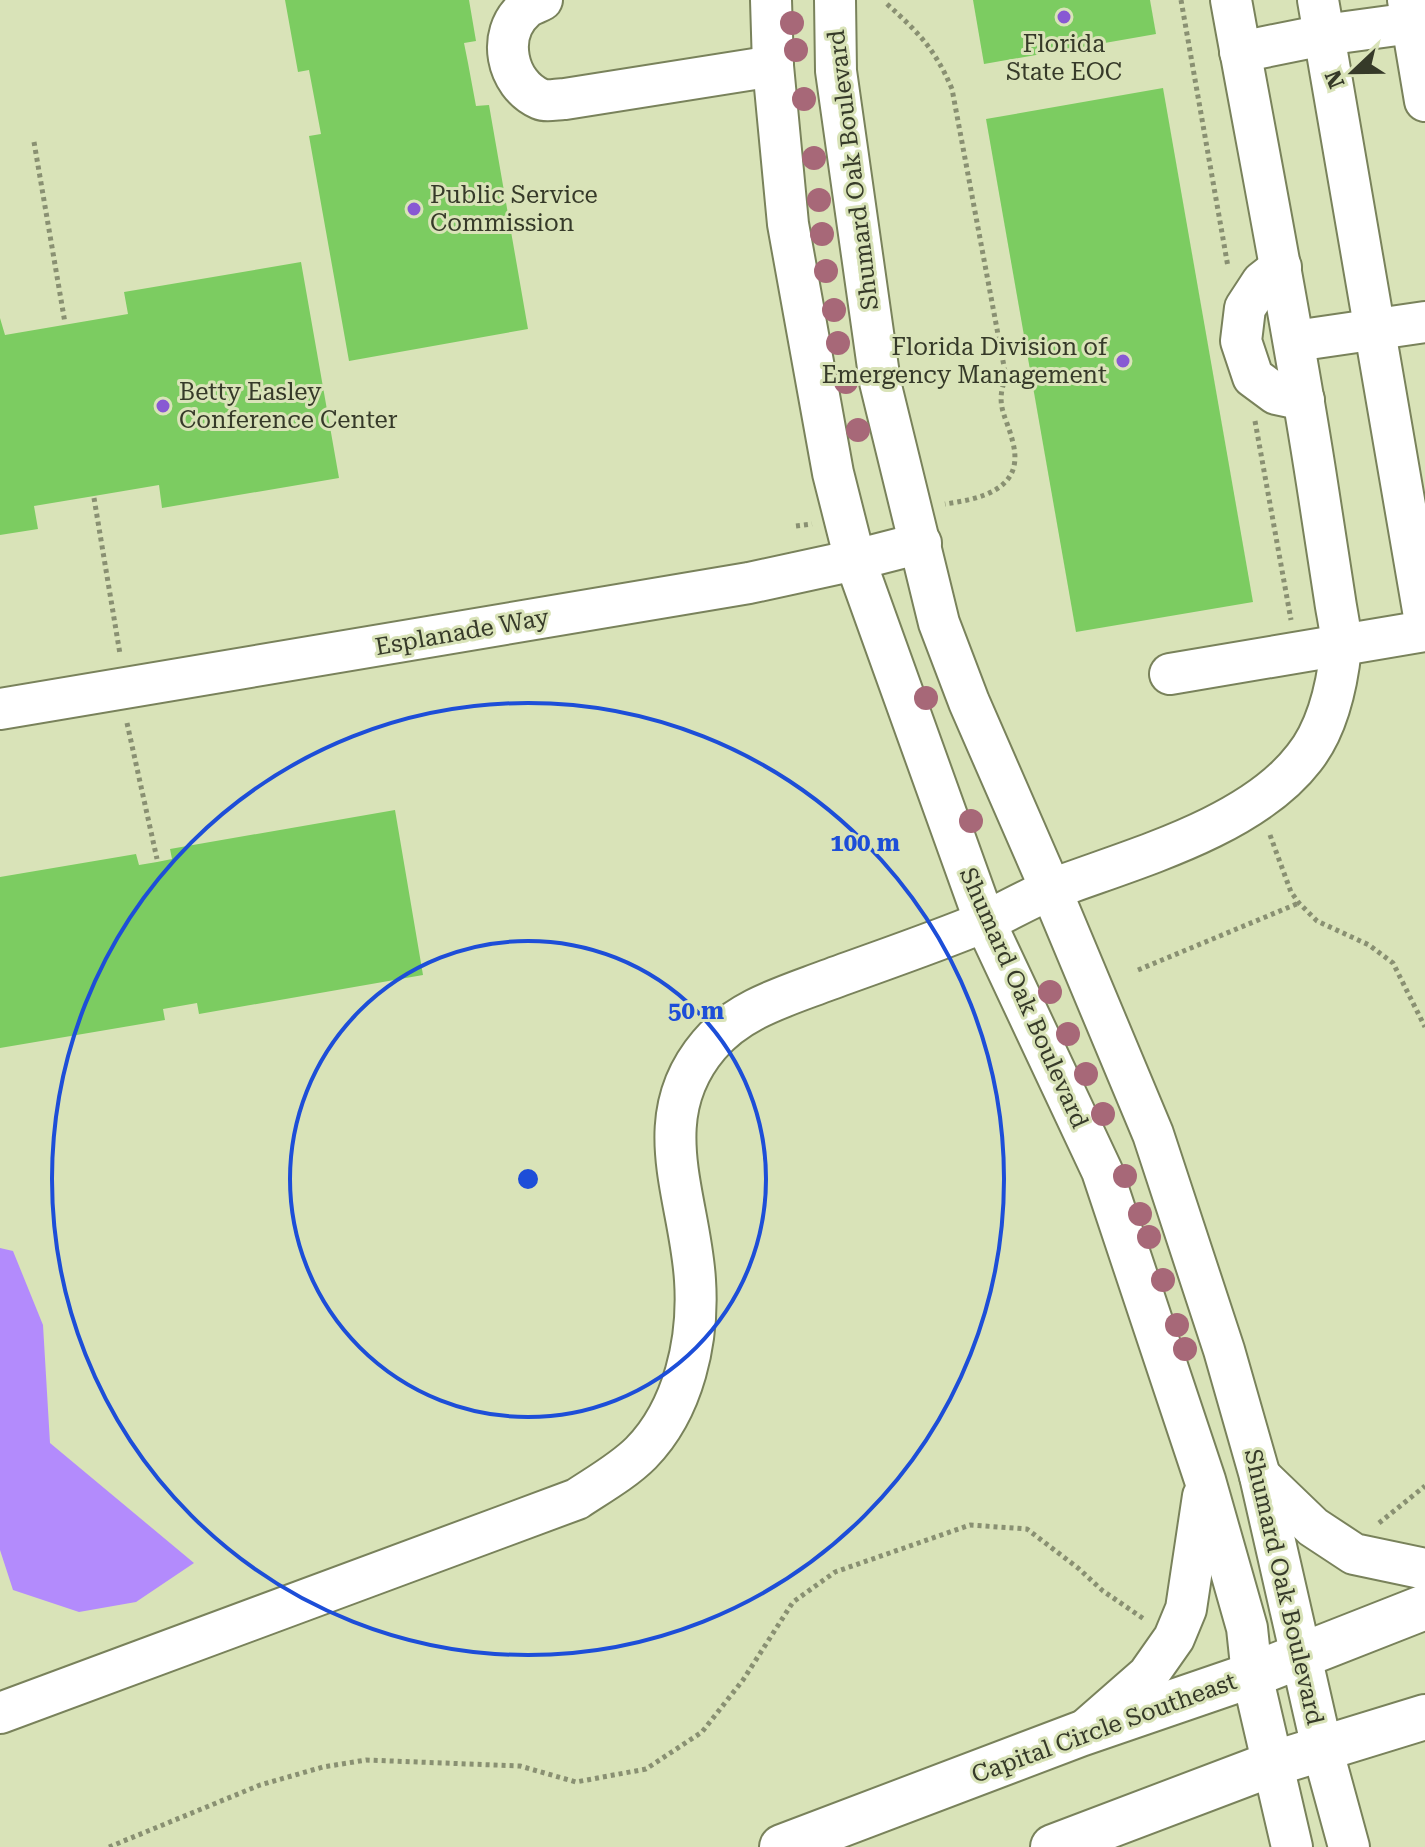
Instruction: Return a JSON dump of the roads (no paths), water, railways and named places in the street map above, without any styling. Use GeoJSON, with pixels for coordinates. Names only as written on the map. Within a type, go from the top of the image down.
{"type":"FeatureCollection","features":[{"type":"Feature","properties":{"kind":"main road","name":"Capital Circle Southeast"},"geometry":{"type":"LineString","coordinates":[[782,1847],[1080,1734],[1252,1675],[1425,1607]]}},
{"type":"Feature","properties":{"kind":"main road"},"geometry":{"type":"LineString","coordinates":[[1053,1847],[1272,1764],[1425,1717]]}},
{"type":"Feature","properties":{"kind":"street"},"geometry":{"type":"LineString","coordinates":[[542,0],[525,9],[508,33],[507,56],[519,84],[542,100],[773,66]]}},
{"type":"Feature","properties":{"kind":"street","name":"Shumard Oak Boulevard"},"geometry":{"type":"LineString","coordinates":[[771,0],[773,66],[788,224],[833,473],[855,560],[985,922],[1102,1171],[1205,1480],[1247,1628],[1252,1675],[1292,1847]]}},
{"type":"Feature","properties":{"kind":"street","name":"Shumard Oak Boulevard"},"geometry":{"type":"LineString","coordinates":[[835,0],[836,71],[880,382],[939,623],[969,702],[1153,1134],[1224,1350],[1260,1476],[1322,1748],[1349,1847]]}},
{"type":"Feature","properties":{"kind":"street"},"geometry":{"type":"LineString","coordinates":[[0,1713],[577,1499],[641,1453],[668,1415],[687,1373],[694,1334],[695,1279],[677,1177],[674,1137],[677,1104],[688,1076],[710,1043],[757,1007],[985,922],[1051,890],[1227,821],[1267,796],[1305,757],[1328,716],[1341,644],[1295,341],[1231,0]]}},
{"type":"Feature","properties":{"kind":"street"},"geometry":{"type":"LineString","coordinates":[[1240,52],[1321,18],[1410,12],[1425,101]]}},
{"type":"Feature","properties":{"kind":"street"},"geometry":{"type":"LineString","coordinates":[[1321,18],[1425,622]]}},
{"type":"Feature","properties":{"kind":"street"},"geometry":{"type":"LineString","coordinates":[[1281,267],[1262,282],[1245,308],[1241,341],[1253,377],[1276,394],[1304,400]]}},
{"type":"Feature","properties":{"kind":"street"},"geometry":{"type":"LineString","coordinates":[[1295,341],[1425,322]]}},
{"type":"Feature","properties":{"kind":"street","name":"Esplanade Way"},"geometry":{"type":"LineString","coordinates":[[0,709],[749,583],[855,560],[916,526]]}},
{"type":"Feature","properties":{"kind":"street"},"geometry":{"type":"LineString","coordinates":[[1170,674],[1425,631]]}},
{"type":"Feature","properties":{"kind":"street"},"geometry":{"type":"LineString","coordinates":[[1260,1476],[1313,1527],[1354,1554],[1425,1569]]}},
{"type":"Feature","properties":{"kind":"street"},"geometry":{"type":"LineString","coordinates":[[1080,1734],[1148,1675],[1174,1638],[1186,1609],[1205,1480]]}},
{"type":"Feature","properties":{"kind":"place","name":"Florida State EOC"},"geometry":{"type":"Point","coordinates":[1064,17]}},
{"type":"Feature","properties":{"kind":"place","name":"Public Service Commission"},"geometry":{"type":"Point","coordinates":[414,209]}},
{"type":"Feature","properties":{"kind":"place","name":"Florida Division of Emergency Management"},"geometry":{"type":"Point","coordinates":[1123,361]}},
{"type":"Feature","properties":{"kind":"place","name":"Betty Easley Conference Center"},"geometry":{"type":"Point","coordinates":[163,406]}}]}
